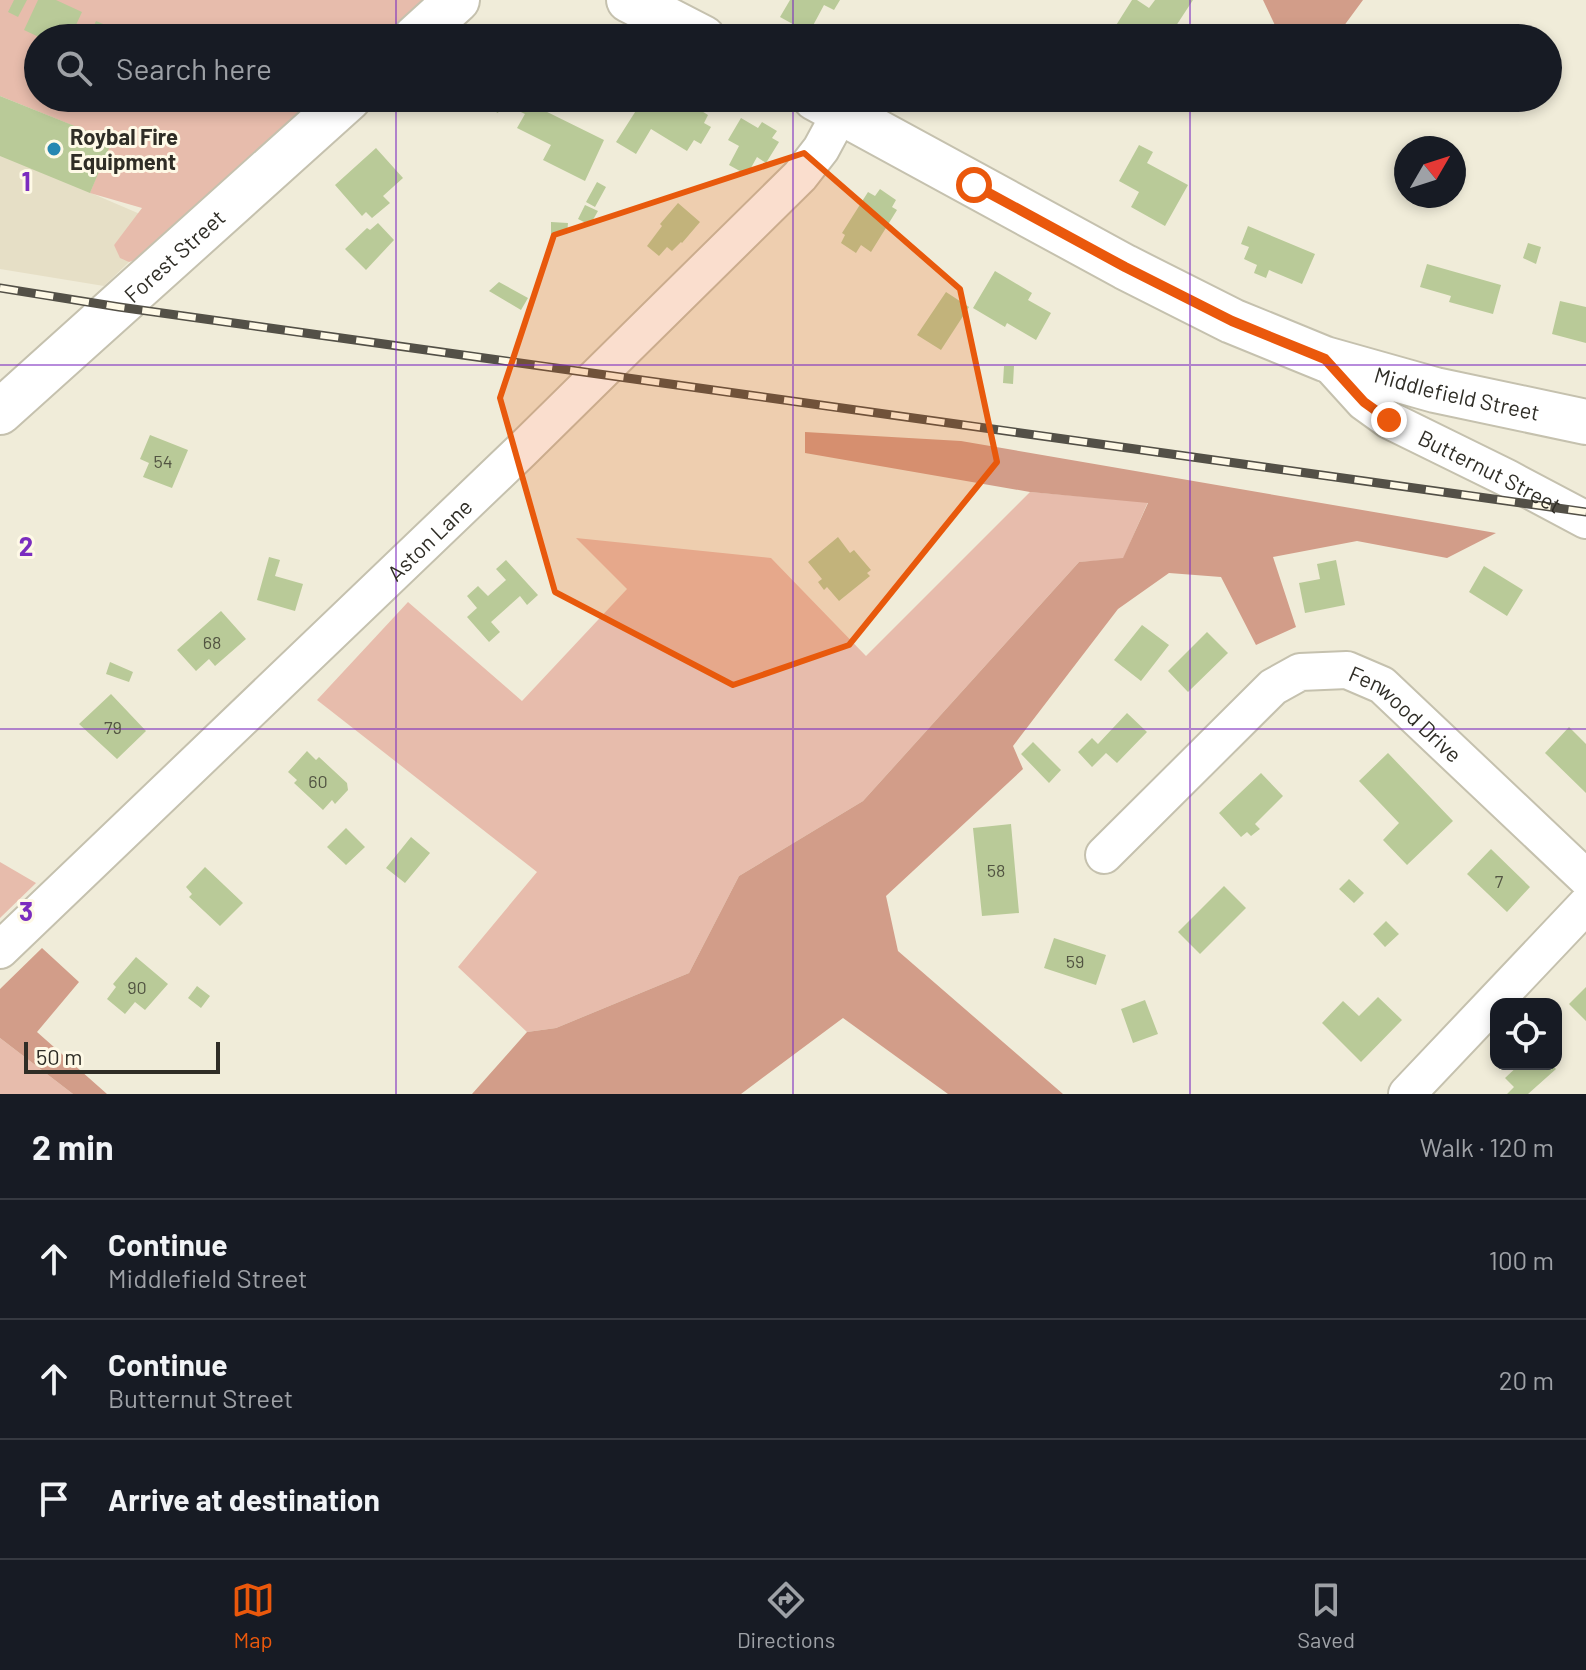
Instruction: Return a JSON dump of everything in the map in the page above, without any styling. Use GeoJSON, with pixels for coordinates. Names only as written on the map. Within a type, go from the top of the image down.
{"type":"FeatureCollection","features":[{"type":"Feature","properties":{"kind":"main road"},"geometry":{"type":"LineString","coordinates":[[430,24],[457,0]]}},
{"type":"Feature","properties":{"kind":"main road"},"geometry":{"type":"LineString","coordinates":[[629,0],[676,24]]}},
{"type":"Feature","properties":{"kind":"main road","name":"Forest Street"},"geometry":{"type":"LineString","coordinates":[[0,412],[333,112]]}},
{"type":"Feature","properties":{"kind":"main road","name":"Middlefield Street"},"geometry":{"type":"LineString","coordinates":[[841,112],[1125,267],[1232,321],[1325,359],[1435,390],[1586,422]]}},
{"type":"Feature","properties":{"kind":"street","name":"Aston Lane"},"geometry":{"type":"LineString","coordinates":[[0,950],[521,451],[800,176],[821,149],[827,112]]}},
{"type":"Feature","properties":{"kind":"street","name":"Butternut Street"},"geometry":{"type":"LineString","coordinates":[[1325,359],[1364,402],[1389,420],[1586,520]]}},
{"type":"Feature","properties":{"kind":"street","name":"Fenwood Drive"},"geometry":{"type":"LineString","coordinates":[[1104,855],[1273,687],[1300,672],[1347,670],[1382,685],[1586,878]]}},
{"type":"Feature","properties":{"kind":"street"},"geometry":{"type":"LineString","coordinates":[[1407,1094],[1586,905]]}},
{"type":"Feature","properties":{"kind":"highlighted area"},"geometry":{"type":"Polygon","coordinates":[[[804,153],[960,289],[997,462],[849,645],[733,685],[555,592],[500,398],[554,235],[804,153]]]}},
{"type":"Feature","properties":{"kind":"shaded area"},"geometry":{"type":"Polygon","coordinates":[[[0,0],[429,0],[402,24],[24,24],[24,106],[0,96],[0,0]]]}},
{"type":"Feature","properties":{"kind":"shaded area"},"geometry":{"type":"Polygon","coordinates":[[[1263,0],[1363,0],[1345,24],[1274,24],[1263,0]]]}},
{"type":"Feature","properties":{"kind":"shaded area"},"geometry":{"type":"Polygon","coordinates":[[[0,97],[24,106],[24,112],[38,112],[112,141],[91,193],[140,214],[114,245],[129,262],[104,286],[0,269],[0,97]]]}},
{"type":"Feature","properties":{"kind":"shaded area"},"geometry":{"type":"Polygon","coordinates":[[[39,112],[305,112],[145,257],[129,262],[120,258],[114,245],[142,208],[90,193],[111,141],[39,112]]]}},
{"type":"Feature","properties":{"kind":"shaded area"},"geometry":{"type":"Polygon","coordinates":[[[805,432],[961,441],[1496,533],[1447,558],[1357,541],[1273,557],[1296,627],[1256,645],[1221,577],[1169,573],[1118,609],[1013,746],[1023,769],[886,896],[898,951],[1063,1094],[948,1094],[843,1018],[741,1094],[472,1094],[527,1032],[556,1028],[689,973],[739,876],[863,801],[1079,562],[1123,558],[1148,503],[1030,492],[805,453],[805,432]]]}},
{"type":"Feature","properties":{"kind":"shaded area"},"geometry":{"type":"Polygon","coordinates":[[[1030,492],[1148,502],[1123,559],[1079,562],[863,801],[739,876],[689,973],[556,1028],[527,1032],[458,967],[537,872],[317,700],[408,602],[522,701],[627,589],[576,538],[771,558],[866,656],[1030,492]]]}},
{"type":"Feature","properties":{"kind":"shaded area"},"geometry":{"type":"Polygon","coordinates":[[[0,862],[36,883],[0,918],[0,862]]]}},
{"type":"Feature","properties":{"kind":"shaded area"},"geometry":{"type":"Polygon","coordinates":[[[42,948],[79,982],[37,1032],[107,1094],[73,1094],[0,1038],[0,989],[42,948]]]}},
{"type":"Feature","properties":{"kind":"shaded area"},"geometry":{"type":"Polygon","coordinates":[[[0,1038],[73,1094],[0,1094],[0,1038]]]}},
{"type":"Feature","properties":{"kind":"building"},"geometry":{"type":"Polygon","coordinates":[[[14,0],[27,0],[18,17],[8,12],[14,0]]]}},
{"type":"Feature","properties":{"kind":"building"},"geometry":{"type":"Polygon","coordinates":[[[38,0],[56,0],[82,12],[76,24],[27,24],[38,0]]]}},
{"type":"Feature","properties":{"kind":"building"},"geometry":{"type":"Polygon","coordinates":[[[790,0],[840,0],[834,10],[824,5],[814,24],[793,24],[780,17],[790,0]]]}},
{"type":"Feature","properties":{"kind":"building"},"geometry":{"type":"Polygon","coordinates":[[[1132,0],[1149,8],[1155,0],[1193,0],[1177,24],[1117,24],[1132,0]]]}},
{"type":"Feature","properties":{"kind":"building","name":"Roybal Fire Equipment"},"geometry":{"type":"Polygon","coordinates":[[[0,96],[24,106],[24,112],[40,112],[112,141],[90,193],[0,156],[0,96]]]}},
{"type":"Feature","properties":{"kind":"building"},"geometry":{"type":"Polygon","coordinates":[[[521,112],[547,112],[604,140],[585,181],[543,160],[551,145],[517,128],[525,114],[521,112]]]}},
{"type":"Feature","properties":{"kind":"building"},"geometry":{"type":"Polygon","coordinates":[[[635,112],[703,112],[708,115],[704,123],[711,127],[701,144],[694,140],[687,151],[651,129],[636,154],[616,142],[635,112]]]}},
{"type":"Feature","properties":{"kind":"building"},"geometry":{"type":"Polygon","coordinates":[[[741,118],[758,128],[762,122],[777,131],[772,138],[779,142],[766,163],[757,157],[747,175],[729,165],[739,146],[728,140],[741,118]]]}},
{"type":"Feature","properties":{"kind":"building"},"geometry":{"type":"Polygon","coordinates":[[[1139,145],[1153,152],[1147,163],[1188,185],[1165,226],[1131,207],[1139,192],[1119,181],[1139,145]]]}},
{"type":"Feature","properties":{"kind":"building"},"geometry":{"type":"Polygon","coordinates":[[[376,148],[403,178],[383,196],[390,203],[372,218],[366,212],[362,216],[335,185],[376,148]]]}},
{"type":"Feature","properties":{"kind":"building"},"geometry":{"type":"Polygon","coordinates":[[[597,182],[606,187],[595,207],[586,202],[597,182]]]}},
{"type":"Feature","properties":{"kind":"building"},"geometry":{"type":"Polygon","coordinates":[[[880,189],[896,200],[892,207],[897,210],[871,252],[861,245],[856,253],[841,243],[845,235],[842,233],[868,192],[875,196],[880,189]]]}},
{"type":"Feature","properties":{"kind":"building"},"geometry":{"type":"Polygon","coordinates":[[[678,203],[700,222],[682,243],[672,251],[667,247],[659,256],[647,246],[678,203]]]}},
{"type":"Feature","properties":{"kind":"building"},"geometry":{"type":"Polygon","coordinates":[[[585,205],[598,211],[590,225],[578,219],[585,205]]]}},
{"type":"Feature","properties":{"kind":"building"},"geometry":{"type":"Polygon","coordinates":[[[551,222],[568,223],[567,234],[551,234],[551,222]]]}},
{"type":"Feature","properties":{"kind":"building"},"geometry":{"type":"Polygon","coordinates":[[[378,223],[394,240],[366,270],[345,249],[367,228],[370,230],[378,223]]]}},
{"type":"Feature","properties":{"kind":"building"},"geometry":{"type":"Polygon","coordinates":[[[1248,226],[1315,254],[1302,284],[1269,270],[1266,278],[1254,273],[1257,265],[1244,259],[1249,247],[1241,244],[1248,226]]]}},
{"type":"Feature","properties":{"kind":"building"},"geometry":{"type":"Polygon","coordinates":[[[1528,243],[1541,247],[1536,264],[1523,258],[1528,243]]]}},
{"type":"Feature","properties":{"kind":"building"},"geometry":{"type":"Polygon","coordinates":[[[1427,264],[1501,285],[1493,314],[1449,302],[1451,296],[1420,287],[1427,264]]]}},
{"type":"Feature","properties":{"kind":"building"},"geometry":{"type":"Polygon","coordinates":[[[995,271],[1032,293],[1028,300],[1051,313],[1036,340],[1007,323],[1005,327],[973,308],[995,271]]]}},
{"type":"Feature","properties":{"kind":"building"},"geometry":{"type":"Polygon","coordinates":[[[499,282],[528,298],[521,310],[489,291],[499,282]]]}},
{"type":"Feature","properties":{"kind":"building"},"geometry":{"type":"Polygon","coordinates":[[[946,292],[969,307],[941,350],[917,335],[946,292]]]}},
{"type":"Feature","properties":{"kind":"building"},"geometry":{"type":"Polygon","coordinates":[[[1560,301],[1586,307],[1586,343],[1552,334],[1560,301]]]}},
{"type":"Feature","properties":{"kind":"building"},"geometry":{"type":"Polygon","coordinates":[[[1004,366],[1014,366],[1013,384],[1003,383],[1004,366]]]}},
{"type":"Feature","properties":{"kind":"building"},"geometry":{"type":"Polygon","coordinates":[[[150,435],[188,450],[172,488],[143,477],[149,463],[140,459],[150,435]]]}},
{"type":"Feature","properties":{"kind":"building"},"geometry":{"type":"Polygon","coordinates":[[[838,537],[850,553],[854,550],[871,570],[867,573],[870,576],[839,601],[827,587],[824,590],[818,582],[822,579],[808,562],[838,537]]]}},
{"type":"Feature","properties":{"kind":"building"},"geometry":{"type":"Polygon","coordinates":[[[269,557],[280,560],[275,576],[303,584],[295,611],[257,600],[269,557]]]}},
{"type":"Feature","properties":{"kind":"building"},"geometry":{"type":"Polygon","coordinates":[[[506,560],[538,595],[527,605],[520,596],[491,622],[500,632],[489,642],[467,617],[477,608],[467,596],[478,586],[488,596],[506,580],[496,569],[506,560]]]}},
{"type":"Feature","properties":{"kind":"building"},"geometry":{"type":"Polygon","coordinates":[[[1336,560],[1345,605],[1305,613],[1299,583],[1320,579],[1317,564],[1336,560]]]}},
{"type":"Feature","properties":{"kind":"building"},"geometry":{"type":"Polygon","coordinates":[[[1484,566],[1523,590],[1507,616],[1469,592],[1484,566]]]}},
{"type":"Feature","properties":{"kind":"building"},"geometry":{"type":"Polygon","coordinates":[[[221,611],[246,639],[215,666],[209,659],[196,671],[177,650],[221,611]]]}},
{"type":"Feature","properties":{"kind":"building"},"geometry":{"type":"Polygon","coordinates":[[[1142,625],[1169,645],[1141,681],[1114,660],[1142,625]]]}},
{"type":"Feature","properties":{"kind":"building"},"geometry":{"type":"Polygon","coordinates":[[[1207,632],[1228,653],[1188,692],[1168,671],[1207,632]]]}},
{"type":"Feature","properties":{"kind":"building"},"geometry":{"type":"Polygon","coordinates":[[[110,662],[133,672],[129,682],[106,674],[110,662]]]}},
{"type":"Feature","properties":{"kind":"building"},"geometry":{"type":"Polygon","coordinates":[[[111,694],[146,731],[117,759],[79,724],[111,694]]]}},
{"type":"Feature","properties":{"kind":"building"},"geometry":{"type":"Polygon","coordinates":[[[1127,713],[1147,732],[1117,763],[1106,753],[1092,767],[1078,752],[1092,738],[1098,744],[1127,713]]]}},
{"type":"Feature","properties":{"kind":"building"},"geometry":{"type":"Polygon","coordinates":[[[1569,727],[1586,744],[1586,793],[1545,753],[1569,727]]]}},
{"type":"Feature","properties":{"kind":"building"},"geometry":{"type":"Polygon","coordinates":[[[1033,742],[1061,770],[1049,783],[1021,754],[1033,742]]]}},
{"type":"Feature","properties":{"kind":"building"},"geometry":{"type":"Polygon","coordinates":[[[307,751],[316,760],[319,757],[347,783],[348,790],[335,804],[332,800],[323,810],[294,783],[297,780],[288,772],[307,751]]]}},
{"type":"Feature","properties":{"kind":"building"},"geometry":{"type":"Polygon","coordinates":[[[1388,753],[1453,821],[1407,865],[1383,840],[1399,823],[1359,781],[1388,753]]]}},
{"type":"Feature","properties":{"kind":"building"},"geometry":{"type":"Polygon","coordinates":[[[1261,773],[1283,796],[1255,824],[1260,829],[1251,836],[1247,832],[1241,837],[1219,813],[1261,773]]]}},
{"type":"Feature","properties":{"kind":"building"},"geometry":{"type":"Polygon","coordinates":[[[1011,824],[1019,913],[982,916],[973,828],[1011,824]]]}},
{"type":"Feature","properties":{"kind":"building"},"geometry":{"type":"Polygon","coordinates":[[[346,828],[365,847],[346,865],[327,847],[346,828]]]}},
{"type":"Feature","properties":{"kind":"building"},"geometry":{"type":"Polygon","coordinates":[[[411,837],[430,853],[405,883],[386,868],[411,837]]]}},
{"type":"Feature","properties":{"kind":"building"},"geometry":{"type":"Polygon","coordinates":[[[1491,849],[1530,887],[1507,912],[1467,874],[1491,849]]]}},
{"type":"Feature","properties":{"kind":"building"},"geometry":{"type":"Polygon","coordinates":[[[205,867],[243,903],[220,926],[189,897],[192,894],[186,887],[205,867]]]}},
{"type":"Feature","properties":{"kind":"building"},"geometry":{"type":"Polygon","coordinates":[[[1349,879],[1364,893],[1354,903],[1339,889],[1349,879]]]}},
{"type":"Feature","properties":{"kind":"building"},"geometry":{"type":"Polygon","coordinates":[[[1224,886],[1246,908],[1200,954],[1178,932],[1224,886]]]}},
{"type":"Feature","properties":{"kind":"building"},"geometry":{"type":"Polygon","coordinates":[[[1386,921],[1399,934],[1385,947],[1373,934],[1386,921]]]}},
{"type":"Feature","properties":{"kind":"building"},"geometry":{"type":"Polygon","coordinates":[[[1054,938],[1106,955],[1096,985],[1044,968],[1054,938]]]}},
{"type":"Feature","properties":{"kind":"building"},"geometry":{"type":"Polygon","coordinates":[[[136,957],[168,984],[145,1010],[135,1002],[125,1014],[107,999],[116,987],[113,984],[136,957]]]}},
{"type":"Feature","properties":{"kind":"building"},"geometry":{"type":"Polygon","coordinates":[[[197,986],[210,996],[201,1008],[188,998],[197,986]]]}},
{"type":"Feature","properties":{"kind":"building"},"geometry":{"type":"Polygon","coordinates":[[[1586,987],[1586,1021],[1569,1004],[1586,987]]]}},
{"type":"Feature","properties":{"kind":"building"},"geometry":{"type":"Polygon","coordinates":[[[1378,997],[1402,1020],[1361,1062],[1322,1023],[1343,1001],[1359,1016],[1378,997]]]}},
{"type":"Feature","properties":{"kind":"building"},"geometry":{"type":"Polygon","coordinates":[[[1145,1000],[1158,1034],[1133,1043],[1121,1009],[1145,1000]]]}},
{"type":"Feature","properties":{"kind":"building"},"geometry":{"type":"Polygon","coordinates":[[[1514,1070],[1555,1070],[1528,1094],[1507,1094],[1514,1087],[1505,1078],[1514,1070]]]}},
{"type":"Feature","properties":{"kind":"railway"},"geometry":{"type":"LineString","coordinates":[[0,288],[1586,512]]}},
{"type":"Feature","properties":{"kind":"place","name":"Roybal Fire Equipment"},"geometry":{"type":"Point","coordinates":[54,149]}},
{"type":"Feature","properties":{"kind":"route"},"geometry":{"type":"LineString","coordinates":[[974,185],[1232,321],[1325,359],[1364,402],[1389,420]]}}]}
